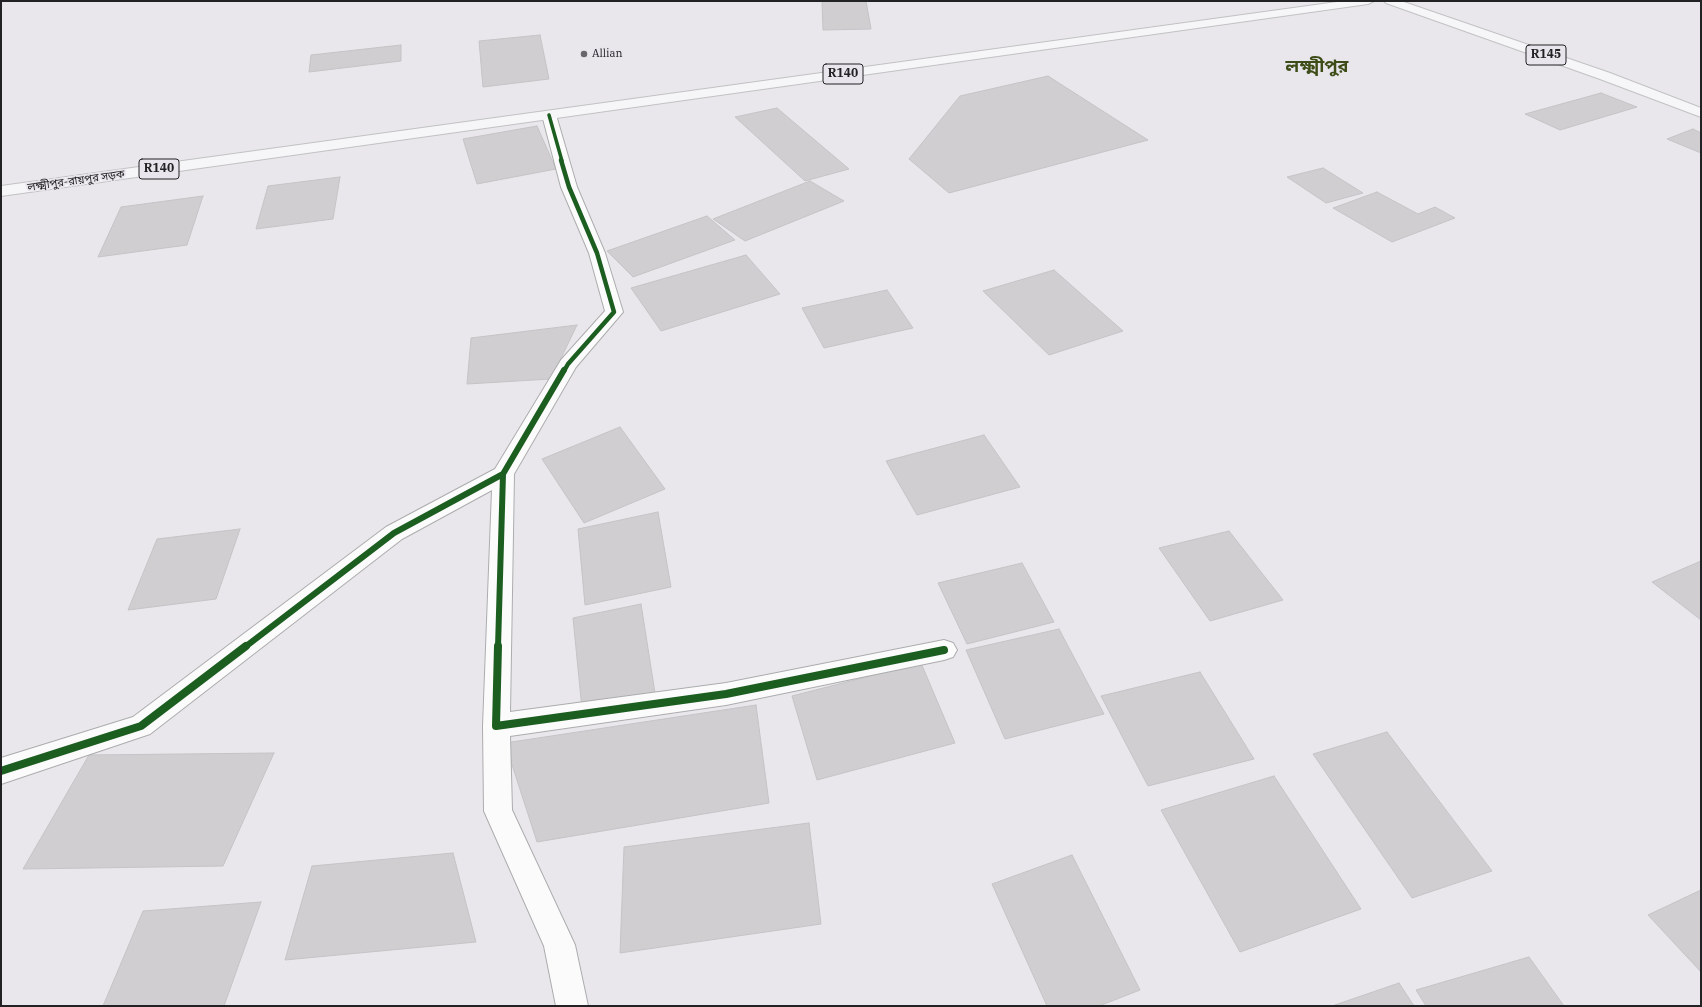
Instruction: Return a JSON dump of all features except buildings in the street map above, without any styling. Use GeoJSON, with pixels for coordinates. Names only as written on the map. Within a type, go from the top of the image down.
{"type":"FeatureCollection","features":[{"type":"Feature","properties":{"kind":"main road","name":"R140"},"geometry":{"type":"LineString","coordinates":[[549,115],[1368,1]]}},
{"type":"Feature","properties":{"kind":"main road","name":"R145"},"geometry":{"type":"LineString","coordinates":[[1390,1],[1605,76],[1701,113]]}},
{"type":"Feature","properties":{"kind":"main road","name":"লক্ষ্মীপুর-রায়পুর সড়ক"},"geometry":{"type":"LineString","coordinates":[[1,191],[549,115]]}},
{"type":"Feature","properties":{"kind":"street"},"geometry":{"type":"LineString","coordinates":[[549,115],[569,187],[597,252],[614,312],[568,364],[503,474],[496,726],[498,811],[559,945],[572,1006]]}},
{"type":"Feature","properties":{"kind":"street"},"geometry":{"type":"LineString","coordinates":[[1,771],[141,726],[394,533],[503,474]]}},
{"type":"Feature","properties":{"kind":"street"},"geometry":{"type":"LineString","coordinates":[[496,726],[726,694],[944,650]]}},
{"type":"Feature","properties":{"kind":"cycle path"},"geometry":{"type":"LineString","coordinates":[[549,115],[569,187],[597,253],[614,312],[568,364],[503,474],[496,726],[726,694],[944,650]]}},
{"type":"Feature","properties":{"kind":"cycle path"},"geometry":{"type":"LineString","coordinates":[[1,771],[141,726],[394,533],[503,474]]}},
{"type":"Feature","properties":{"kind":"place","name":"Allian"},"geometry":{"type":"Point","coordinates":[584,54]}},
{"type":"Feature","properties":{"kind":"district","name":"লক্ষ্মীপুর"},"geometry":{"type":"Point","coordinates":[1317,67]}}]}
